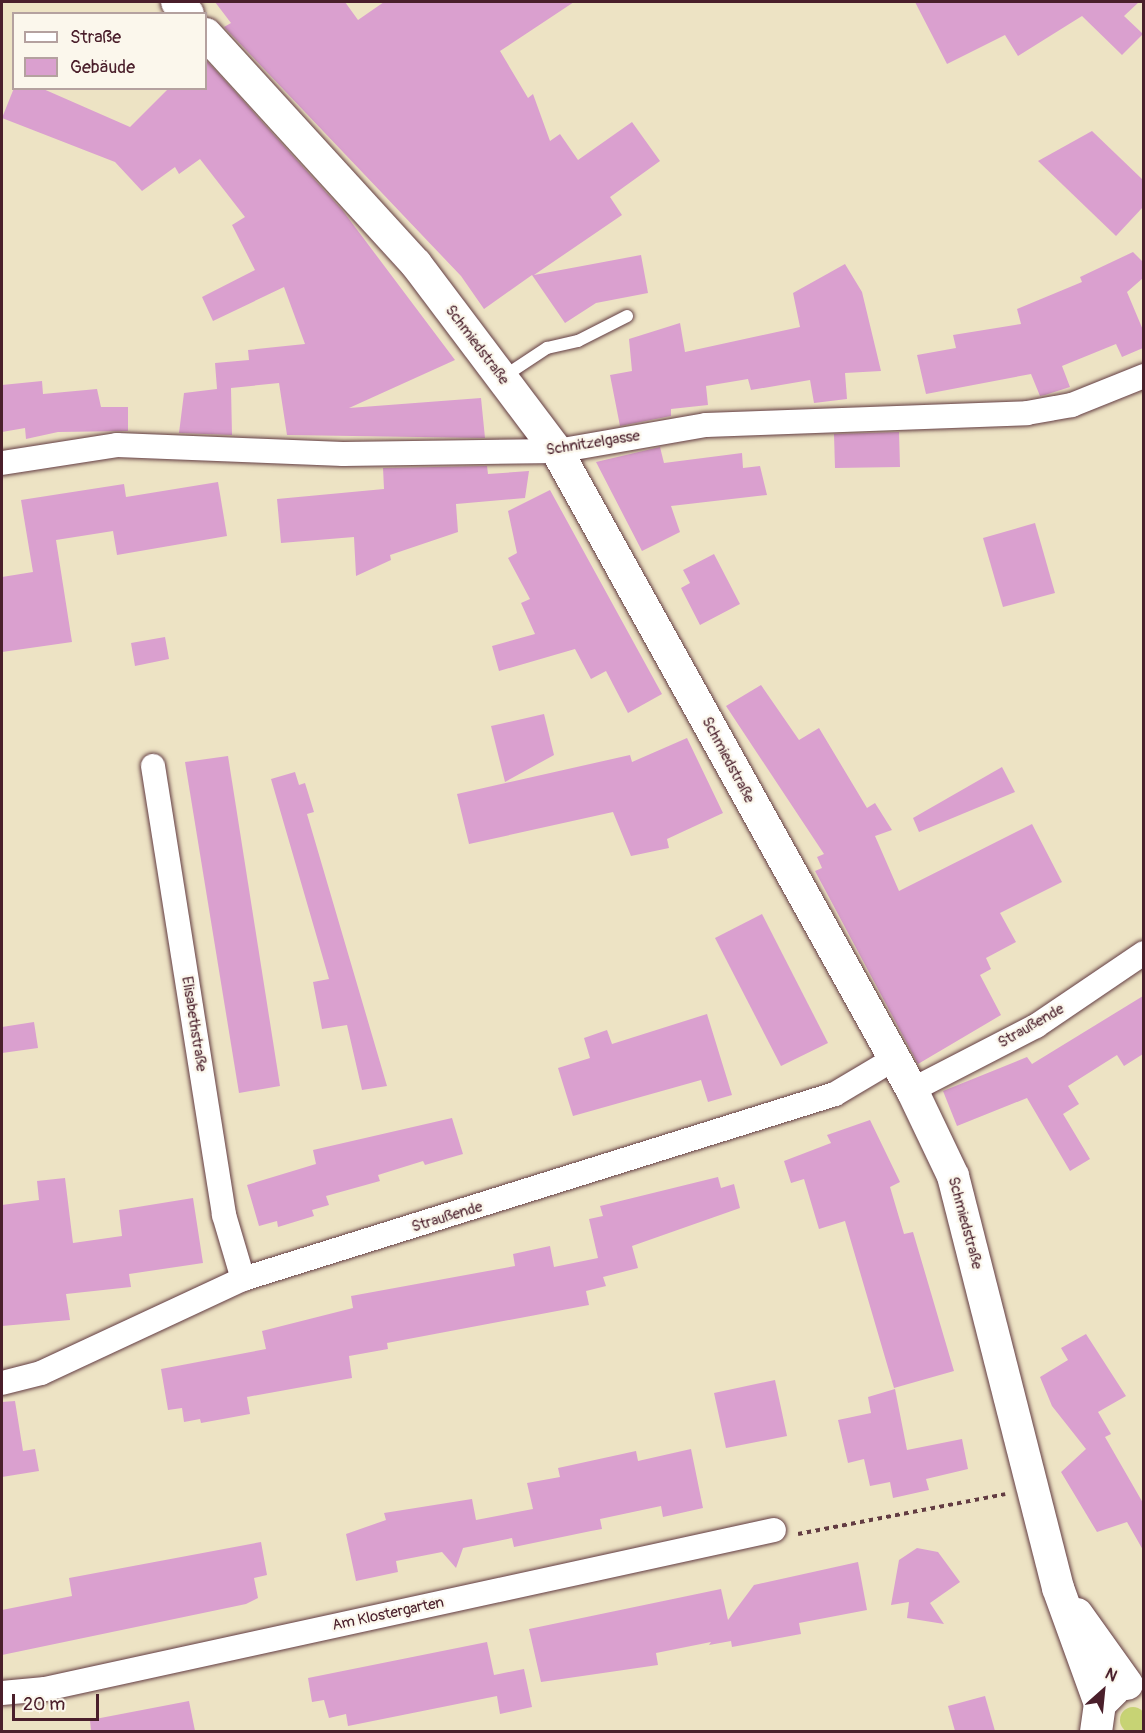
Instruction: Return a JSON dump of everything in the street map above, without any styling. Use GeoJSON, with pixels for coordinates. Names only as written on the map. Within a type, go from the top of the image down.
{"type":"FeatureCollection","features":[{"type":"Feature","properties":{"kind":"street","name":"Schmiedstraße"},"geometry":{"type":"LineString","coordinates":[[207,35],[416,264],[557,452],[912,1090],[953,1176],[1035,1487],[1058,1588],[1098,1718]]}},
{"type":"Feature","properties":{"kind":"street","name":"Schnitzelgasse"},"geometry":{"type":"LineString","coordinates":[[2,464],[117,445],[344,454],[557,452],[706,425],[1027,413],[1072,405],[1143,376]]}},
{"type":"Feature","properties":{"kind":"street","name":"Elisabethstraße"},"geometry":{"type":"LineString","coordinates":[[153,766],[224,1215],[243,1279]]}},
{"type":"Feature","properties":{"kind":"street","name":"Straußende"},"geometry":{"type":"LineString","coordinates":[[912,1090],[1036,1026],[1143,953]]}},
{"type":"Feature","properties":{"kind":"street","name":"Straußende"},"geometry":{"type":"LineString","coordinates":[[2,1383],[41,1373],[243,1279],[835,1094],[894,1059]]}},
{"type":"Feature","properties":{"kind":"street","name":"Am Klostergarten"},"geometry":{"type":"LineString","coordinates":[[2,1694],[45,1689],[774,1530]]}},
{"type":"Feature","properties":{"kind":"street","name":"Schmiedstraße"},"geometry":{"type":"LineString","coordinates":[[1058,1588],[1135,1684]]}},
{"type":"Feature","properties":{"kind":"street"},"geometry":{"type":"LineString","coordinates":[[1098,1718],[1135,1684]]}},
{"type":"Feature","properties":{"kind":"lane"},"geometry":{"type":"LineString","coordinates":[[502,378],[547,348],[578,341],[627,316]]}},
{"type":"Feature","properties":{"kind":"path"},"geometry":{"type":"LineString","coordinates":[[774,1530],[808,1536],[1035,1487]]}},
{"type":"Feature","properties":{"kind":"green space"},"geometry":{"type":"Polygon","coordinates":[[[1133,1707],[1142,1711],[1146,1720],[1142,1729],[1133,1733],[1124,1729],[1120,1720],[1124,1711],[1133,1707]]]}},
{"type":"Feature","properties":{"kind":"building"},"geometry":{"type":"Polygon","coordinates":[[[215,2],[345,2],[358,20],[384,2],[574,2],[500,51],[528,98],[533,94],[550,141],[560,134],[578,160],[632,122],[660,161],[610,197],[622,215],[534,275],[641,255],[648,293],[596,303],[565,323],[532,275],[484,309],[461,276],[224,27],[231,23],[215,2]]]}},
{"type":"Feature","properties":{"kind":"building"},"geometry":{"type":"Polygon","coordinates":[[[915,2],[1139,2],[1124,16],[1143,34],[1122,55],[1082,16],[1018,56],[1005,35],[947,64],[915,2]]]}},
{"type":"Feature","properties":{"kind":"building"},"geometry":{"type":"Polygon","coordinates":[[[207,61],[343,211],[455,360],[349,408],[481,398],[485,438],[287,435],[279,383],[231,388],[232,435],[179,433],[184,393],[217,389],[215,363],[249,360],[248,350],[305,344],[284,287],[213,321],[202,297],[255,270],[232,225],[245,217],[200,159],[179,174],[175,167],[142,191],[115,162],[2,118],[13,90],[46,90],[130,127],[167,90],[207,90],[207,61]]]}},
{"type":"Feature","properties":{"kind":"building"},"geometry":{"type":"Polygon","coordinates":[[[1092,131],[1143,180],[1143,207],[1116,236],[1038,161],[1092,131]]]}},
{"type":"Feature","properties":{"kind":"building"},"geometry":{"type":"Polygon","coordinates":[[[1133,252],[1143,262],[1143,278],[1127,292],[1143,330],[1143,348],[1122,357],[1116,344],[1062,366],[1070,387],[1045,395],[1040,396],[1031,374],[926,394],[917,355],[956,348],[953,335],[1021,324],[1017,309],[1082,282],[1080,277],[1133,252]]]}},
{"type":"Feature","properties":{"kind":"building"},"geometry":{"type":"Polygon","coordinates":[[[845,264],[862,292],[881,371],[845,373],[847,399],[814,403],[810,380],[751,390],[748,379],[706,386],[708,405],[671,409],[671,416],[620,426],[610,375],[632,371],[629,339],[680,323],[685,352],[800,327],[793,293],[845,264]]]}},
{"type":"Feature","properties":{"kind":"building"},"geometry":{"type":"Polygon","coordinates":[[[42,381],[43,394],[97,389],[101,407],[128,407],[128,431],[58,432],[26,439],[25,428],[2,432],[2,385],[42,381]]]}},
{"type":"Feature","properties":{"kind":"building"},"geometry":{"type":"Polygon","coordinates":[[[899,432],[900,467],[835,468],[834,434],[899,432]]]}},
{"type":"Feature","properties":{"kind":"building"},"geometry":{"type":"Polygon","coordinates":[[[660,447],[664,463],[742,453],[743,468],[760,466],[767,495],[671,506],[680,532],[642,551],[596,462],[660,447]]]}},
{"type":"Feature","properties":{"kind":"building"},"geometry":{"type":"Polygon","coordinates":[[[487,466],[488,474],[529,471],[525,498],[456,504],[458,532],[390,555],[391,560],[356,576],[354,537],[281,543],[277,499],[384,489],[383,468],[487,466]]]}},
{"type":"Feature","properties":{"kind":"building"},"geometry":{"type":"Polygon","coordinates":[[[218,482],[227,536],[117,555],[113,531],[56,540],[72,642],[2,652],[2,577],[33,572],[21,500],[124,484],[126,497],[218,482]]]}},
{"type":"Feature","properties":{"kind":"building"},"geometry":{"type":"Polygon","coordinates":[[[550,490],[662,694],[628,713],[606,671],[591,679],[575,649],[499,671],[492,646],[535,634],[521,603],[530,599],[508,558],[517,553],[508,511],[550,490]]]}},
{"type":"Feature","properties":{"kind":"building"},"geometry":{"type":"Polygon","coordinates":[[[1035,523],[1055,593],[1003,607],[983,538],[1035,523]]]}},
{"type":"Feature","properties":{"kind":"building"},"geometry":{"type":"Polygon","coordinates":[[[714,554],[740,604],[700,625],[681,588],[690,583],[683,570],[714,554]]]}},
{"type":"Feature","properties":{"kind":"building"},"geometry":{"type":"Polygon","coordinates":[[[165,637],[169,659],[135,666],[131,643],[165,637]]]}},
{"type":"Feature","properties":{"kind":"building"},"geometry":{"type":"Polygon","coordinates":[[[761,685],[799,740],[819,728],[867,808],[875,803],[892,830],[875,836],[899,891],[1032,824],[1062,882],[1000,913],[1016,942],[986,958],[991,969],[980,975],[1001,1015],[918,1064],[815,871],[822,868],[817,857],[824,854],[726,706],[761,685]]]}},
{"type":"Feature","properties":{"kind":"building"},"geometry":{"type":"Polygon","coordinates":[[[544,714],[554,755],[505,782],[491,726],[544,714]]]}},
{"type":"Feature","properties":{"kind":"building"},"geometry":{"type":"Polygon","coordinates":[[[687,738],[723,813],[667,839],[669,848],[631,856],[613,812],[469,844],[457,794],[630,755],[632,762],[687,738]]]}},
{"type":"Feature","properties":{"kind":"building"},"geometry":{"type":"Polygon","coordinates":[[[228,756],[280,1086],[239,1093],[185,762],[228,756]]]}},
{"type":"Feature","properties":{"kind":"building"},"geometry":{"type":"Polygon","coordinates":[[[1002,767],[1015,792],[919,832],[913,818],[1002,767]]]}},
{"type":"Feature","properties":{"kind":"building"},"geometry":{"type":"Polygon","coordinates":[[[295,772],[299,785],[305,783],[314,812],[307,814],[387,1086],[362,1090],[347,1025],[322,1029],[313,982],[329,979],[271,779],[295,772]]]}},
{"type":"Feature","properties":{"kind":"building"},"geometry":{"type":"Polygon","coordinates":[[[762,914],[828,1043],[781,1066],[715,938],[762,914]]]}},
{"type":"Feature","properties":{"kind":"building"},"geometry":{"type":"Polygon","coordinates":[[[1143,996],[1143,1054],[1124,1066],[1117,1055],[1068,1086],[1079,1104],[1063,1114],[1090,1159],[1070,1171],[1027,1098],[957,1126],[943,1091],[1027,1057],[1032,1064],[1143,996]]]}},
{"type":"Feature","properties":{"kind":"building"},"geometry":{"type":"Polygon","coordinates":[[[707,1014],[732,1095],[708,1102],[701,1080],[573,1116],[558,1068],[590,1058],[584,1038],[607,1030],[612,1044],[707,1014]]]}},
{"type":"Feature","properties":{"kind":"building"},"geometry":{"type":"Polygon","coordinates":[[[34,1022],[38,1048],[2,1053],[2,1027],[34,1022]]]}},
{"type":"Feature","properties":{"kind":"building"},"geometry":{"type":"Polygon","coordinates":[[[452,1118],[463,1154],[425,1165],[423,1161],[378,1175],[380,1181],[326,1196],[329,1205],[312,1210],[314,1216],[278,1227],[277,1221],[259,1226],[247,1185],[316,1164],[313,1150],[452,1118]]]}},
{"type":"Feature","properties":{"kind":"building"},"geometry":{"type":"Polygon","coordinates":[[[870,1120],[900,1182],[890,1187],[904,1234],[913,1232],[954,1371],[894,1388],[845,1221],[819,1229],[804,1179],[791,1183],[784,1161],[831,1143],[827,1135],[870,1120]]]}},
{"type":"Feature","properties":{"kind":"building"},"geometry":{"type":"Polygon","coordinates":[[[718,1177],[721,1188],[734,1184],[740,1208],[632,1246],[638,1268],[603,1277],[606,1286],[586,1291],[589,1305],[387,1343],[388,1349],[349,1356],[352,1378],[247,1397],[250,1414],[201,1423],[200,1419],[184,1422],[182,1408],[168,1410],[161,1369],[266,1349],[262,1331],[353,1308],[351,1296],[515,1266],[513,1254],[550,1246],[554,1267],[598,1258],[589,1219],[603,1216],[600,1206],[718,1177]]]}},
{"type":"Feature","properties":{"kind":"building"},"geometry":{"type":"Polygon","coordinates":[[[65,1178],[73,1243],[122,1236],[119,1210],[193,1198],[203,1263],[129,1274],[131,1287],[66,1294],[70,1320],[2,1326],[2,1205],[39,1200],[37,1181],[65,1178]]]}},
{"type":"Feature","properties":{"kind":"building"},"geometry":{"type":"Polygon","coordinates":[[[1086,1334],[1126,1396],[1098,1412],[1111,1434],[1105,1437],[1143,1503],[1143,1550],[1127,1522],[1097,1532],[1061,1472],[1086,1449],[1052,1406],[1040,1377],[1068,1360],[1061,1348],[1086,1334]]]}},
{"type":"Feature","properties":{"kind":"building"},"geometry":{"type":"Polygon","coordinates":[[[775,1380],[787,1436],[726,1448],[714,1393],[775,1380]]]}},
{"type":"Feature","properties":{"kind":"building"},"geometry":{"type":"Polygon","coordinates":[[[895,1389],[907,1450],[962,1439],[968,1469],[926,1479],[929,1490],[893,1498],[890,1482],[870,1486],[864,1459],[848,1463],[838,1420],[871,1413],[868,1397],[895,1389]]]}},
{"type":"Feature","properties":{"kind":"building"},"geometry":{"type":"Polygon","coordinates":[[[15,1401],[23,1451],[35,1449],[39,1471],[2,1477],[2,1402],[15,1401]]]}},
{"type":"Feature","properties":{"kind":"building"},"geometry":{"type":"Polygon","coordinates":[[[691,1449],[703,1508],[663,1517],[661,1506],[600,1519],[602,1529],[514,1547],[512,1538],[463,1548],[456,1568],[442,1552],[396,1561],[398,1572],[356,1581],[346,1534],[386,1520],[384,1513],[472,1499],[476,1520],[533,1509],[527,1483],[560,1477],[558,1468],[636,1451],[638,1461],[691,1449]]]}},
{"type":"Feature","properties":{"kind":"building"},"geometry":{"type":"Polygon","coordinates":[[[261,1542],[267,1575],[254,1578],[258,1598],[246,1604],[2,1655],[2,1610],[72,1596],[69,1578],[261,1542]]]}},
{"type":"Feature","properties":{"kind":"building"},"geometry":{"type":"Polygon","coordinates":[[[917,1548],[938,1552],[960,1582],[930,1603],[944,1624],[907,1618],[909,1602],[891,1605],[899,1560],[917,1548]]]}},
{"type":"Feature","properties":{"kind":"building"},"geometry":{"type":"Polygon","coordinates":[[[858,1562],[867,1610],[799,1623],[801,1634],[732,1647],[731,1641],[709,1645],[711,1642],[656,1653],[658,1665],[541,1682],[529,1629],[721,1589],[728,1620],[754,1585],[858,1562]]]}},
{"type":"Feature","properties":{"kind":"building"},"geometry":{"type":"Polygon","coordinates":[[[487,1642],[494,1675],[524,1669],[532,1707],[500,1714],[497,1696],[348,1726],[346,1714],[329,1718],[324,1700],[312,1702],[308,1678],[487,1642]]]}},
{"type":"Feature","properties":{"kind":"building"},"geometry":{"type":"Polygon","coordinates":[[[985,1696],[995,1731],[955,1731],[948,1706],[985,1696]]]}},
{"type":"Feature","properties":{"kind":"building"},"geometry":{"type":"Polygon","coordinates":[[[189,1701],[195,1731],[91,1731],[90,1720],[189,1701]]]}}]}
